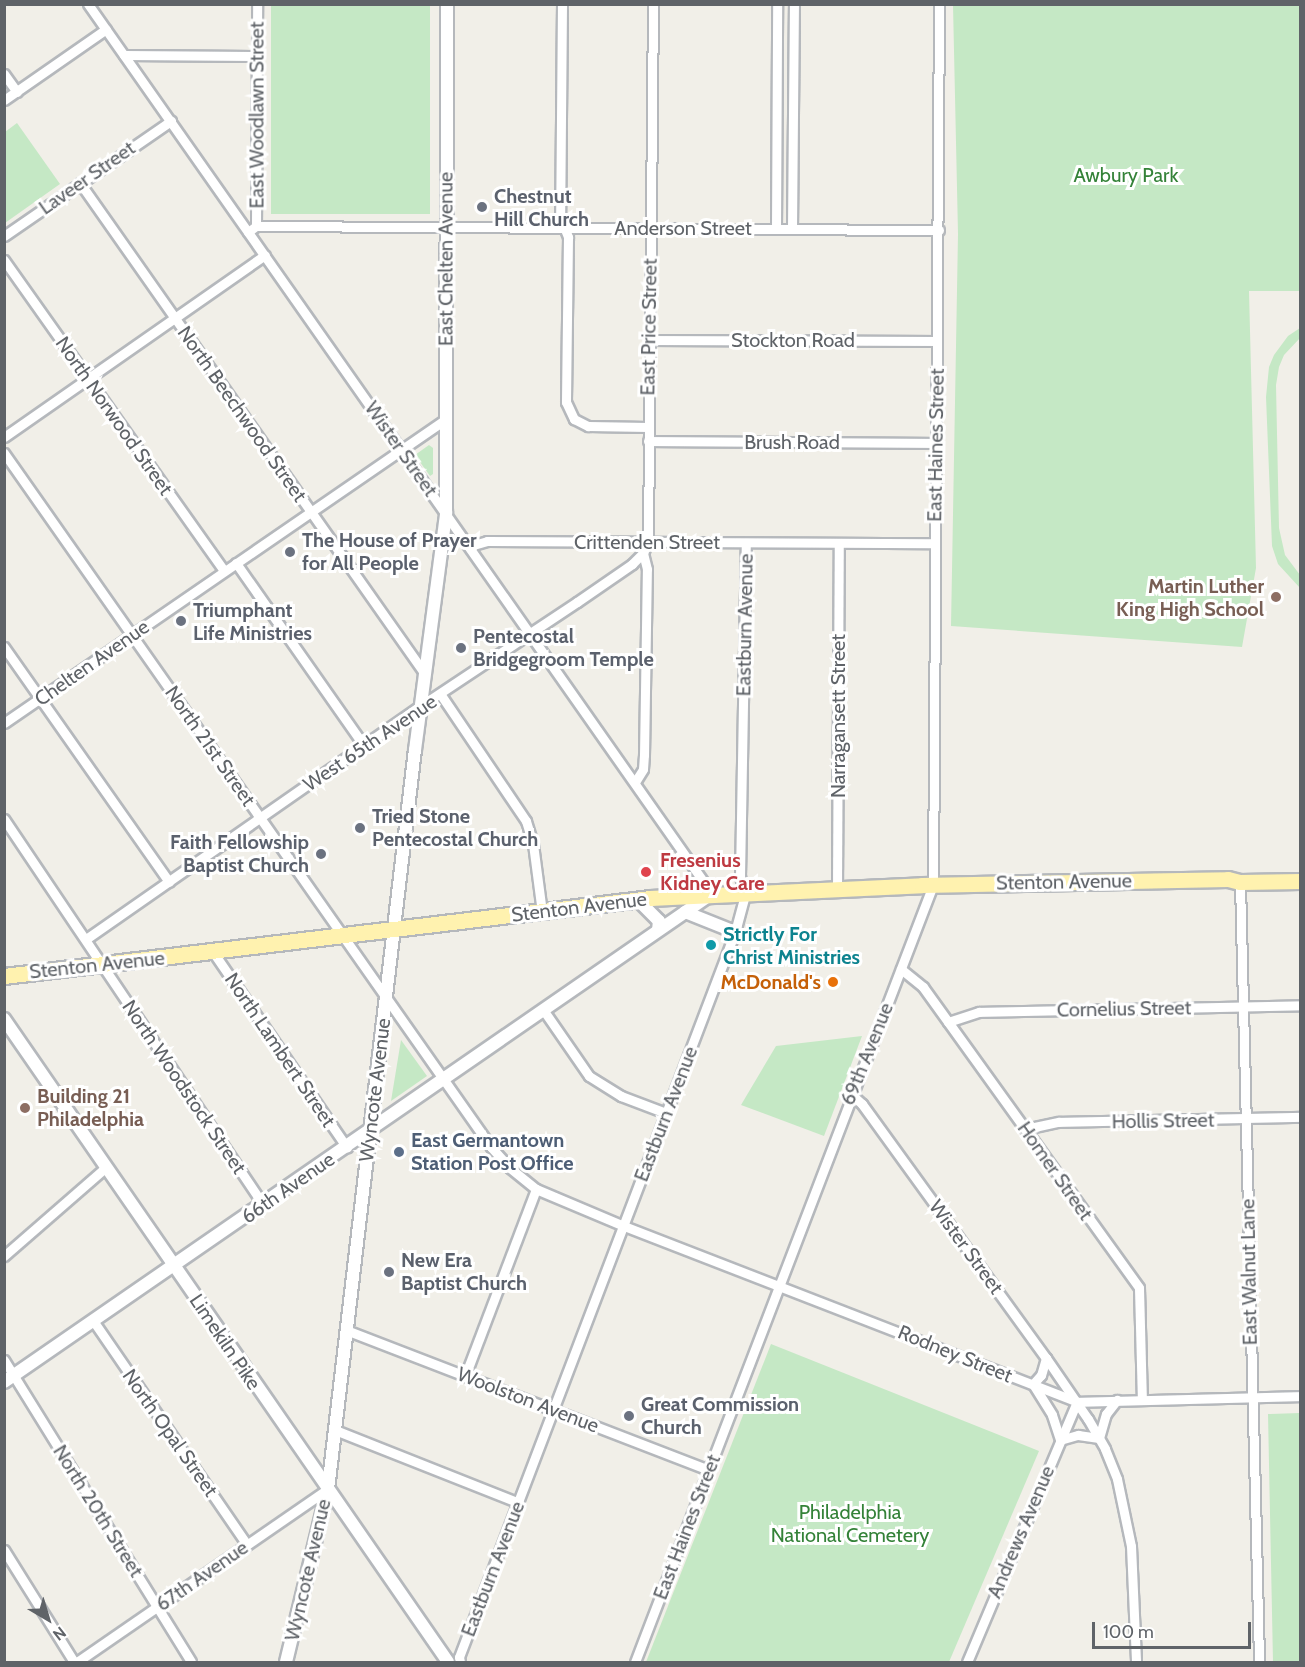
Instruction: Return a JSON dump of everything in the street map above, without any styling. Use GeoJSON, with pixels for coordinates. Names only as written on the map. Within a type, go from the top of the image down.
{"type":"FeatureCollection","features":[{"type":"Feature","properties":{"kind":"main road","name":"Stenton Avenue"},"geometry":{"type":"LineString","coordinates":[[4,976],[213,952],[395,927],[712,894],[933,885],[1228,879],[1240,882],[1300,881]]}},
{"type":"Feature","properties":{"kind":"street","name":"Wister Street"},"geometry":{"type":"LineString","coordinates":[[88,4],[171,121],[252,229],[265,255],[712,894]]}},
{"type":"Feature","properties":{"kind":"street","name":"East Woodlawn Street"},"geometry":{"type":"LineString","coordinates":[[252,229],[258,56],[257,4]]}},
{"type":"Feature","properties":{"kind":"street","name":"East Chelten Avenue"},"geometry":{"type":"LineString","coordinates":[[446,513],[447,4]]}},
{"type":"Feature","properties":{"kind":"street"},"geometry":{"type":"LineString","coordinates":[[562,4],[560,217],[568,237],[566,402],[574,419],[588,426],[648,427]]}},
{"type":"Feature","properties":{"kind":"street","name":"East Price Street"},"geometry":{"type":"LineString","coordinates":[[648,542],[653,4]]}},
{"type":"Feature","properties":{"kind":"street"},"geometry":{"type":"LineString","coordinates":[[776,229],[777,4]]}},
{"type":"Feature","properties":{"kind":"street"},"geometry":{"type":"LineString","coordinates":[[792,230],[794,4]]}},
{"type":"Feature","properties":{"kind":"street","name":"East Haines Street"},"geometry":{"type":"LineString","coordinates":[[933,885],[939,4]]}},
{"type":"Feature","properties":{"kind":"street"},"geometry":{"type":"LineString","coordinates":[[4,100],[106,29]]}},
{"type":"Feature","properties":{"kind":"street"},"geometry":{"type":"LineString","coordinates":[[124,55],[258,56]]}},
{"type":"Feature","properties":{"kind":"street"},"geometry":{"type":"LineString","coordinates":[[4,74],[17,92]]}},
{"type":"Feature","properties":{"kind":"street","name":"Laveer Street"},"geometry":{"type":"LineString","coordinates":[[4,236],[171,121]]}},
{"type":"Feature","properties":{"kind":"street","name":"North Beechwood Street"},"geometry":{"type":"LineString","coordinates":[[80,183],[425,674]]}},
{"type":"Feature","properties":{"kind":"street","name":"Anderson Street"},"geometry":{"type":"LineString","coordinates":[[252,229],[446,227],[939,230]]}},
{"type":"Feature","properties":{"kind":"street"},"geometry":{"type":"LineString","coordinates":[[4,437],[265,255]]}},
{"type":"Feature","properties":{"kind":"street","name":"North Norwood Street"},"geometry":{"type":"LineString","coordinates":[[4,260],[224,571]]}},
{"type":"Feature","properties":{"kind":"street","name":"Stockton Road"},"geometry":{"type":"LineString","coordinates":[[650,340],[936,341]]}},
{"type":"Feature","properties":{"kind":"street","name":"Chelten Avenue"},"geometry":{"type":"LineString","coordinates":[[4,723],[446,419]]}},
{"type":"Feature","properties":{"kind":"street","name":"Brush Road"},"geometry":{"type":"LineString","coordinates":[[648,441],[937,443]]}},
{"type":"Feature","properties":{"kind":"street","name":"North 21st Street"},"geometry":{"type":"LineString","coordinates":[[4,453],[491,1147],[510,1168],[536,1189],[624,1226]]}},
{"type":"Feature","properties":{"kind":"street","name":"Wyncote Avenue"},"geometry":{"type":"LineString","coordinates":[[286,1662],[328,1489],[446,513]]}},
{"type":"Feature","properties":{"kind":"street","name":"Crittenden Street"},"geometry":{"type":"LineString","coordinates":[[470,546],[487,541],[934,543]]}},
{"type":"Feature","properties":{"kind":"street","name":"West 65th Avenue"},"geometry":{"type":"LineString","coordinates":[[86,939],[422,705],[441,695],[632,564],[643,553],[648,542]]}},
{"type":"Feature","properties":{"kind":"street","name":"Eastburn Avenue"},"geometry":{"type":"LineString","coordinates":[[460,1662],[460,1655],[735,932],[745,894],[740,876],[746,543]]}},
{"type":"Feature","properties":{"kind":"street","name":"Narragansett Street"},"geometry":{"type":"LineString","coordinates":[[837,888],[839,543]]}},
{"type":"Feature","properties":{"kind":"street"},"geometry":{"type":"LineString","coordinates":[[635,782],[643,769],[644,755],[647,569],[643,553]]}},
{"type":"Feature","properties":{"kind":"street"},"geometry":{"type":"LineString","coordinates":[[236,563],[364,746]]}},
{"type":"Feature","properties":{"kind":"street"},"geometry":{"type":"LineString","coordinates":[[4,648],[169,882]]}},
{"type":"Feature","properties":{"kind":"street"},"geometry":{"type":"LineString","coordinates":[[441,695],[526,821],[533,844],[542,912]]}},
{"type":"Feature","properties":{"kind":"street","name":"North Woodstock Street"},"geometry":{"type":"LineString","coordinates":[[4,819],[263,1205]]}},
{"type":"Feature","properties":{"kind":"street","name":"East Walnut Lane"},"geometry":{"type":"LineString","coordinates":[[1240,882],[1259,1662]]}},
{"type":"Feature","properties":{"kind":"street","name":"69th Avenue"},"geometry":{"type":"LineString","coordinates":[[802,1224],[933,885]]}},
{"type":"Feature","properties":{"kind":"street","name":"66th Avenue"},"geometry":{"type":"LineString","coordinates":[[9,1379],[712,894]]}},
{"type":"Feature","properties":{"kind":"street"},"geometry":{"type":"LineString","coordinates":[[637,900],[659,921],[658,930]]}},
{"type":"Feature","properties":{"kind":"street"},"geometry":{"type":"LineString","coordinates":[[685,912],[735,932]]}},
{"type":"Feature","properties":{"kind":"street","name":"North Lambert Street"},"geometry":{"type":"LineString","coordinates":[[213,952],[347,1148]]}},
{"type":"Feature","properties":{"kind":"street","name":"Homer Street"},"geometry":{"type":"LineString","coordinates":[[901,969],[922,987],[1139,1288],[1142,1400]]}},
{"type":"Feature","properties":{"kind":"street","name":"Cornelius Street"},"geometry":{"type":"LineString","coordinates":[[948,1022],[979,1012],[1300,1005]]}},
{"type":"Feature","properties":{"kind":"street"},"geometry":{"type":"LineString","coordinates":[[544,1011],[589,1076],[617,1095],[666,1113]]}},
{"type":"Feature","properties":{"kind":"street","name":"Limekiln Pike"},"geometry":{"type":"LineString","coordinates":[[4,1019],[448,1662]]}},
{"type":"Feature","properties":{"kind":"street","name":"Wister Street"},"geometry":{"type":"LineString","coordinates":[[851,1094],[861,1102],[1046,1358],[1099,1438],[1117,1479],[1128,1526],[1133,1570],[1136,1662]]}},
{"type":"Feature","properties":{"kind":"street","name":"Hollis Street"},"geometry":{"type":"LineString","coordinates":[[1025,1129],[1059,1122],[1300,1117]]}},
{"type":"Feature","properties":{"kind":"street"},"geometry":{"type":"LineString","coordinates":[[4,1256],[106,1167]]}},
{"type":"Feature","properties":{"kind":"street"},"geometry":{"type":"LineString","coordinates":[[465,1376],[536,1189]]}},
{"type":"Feature","properties":{"kind":"street","name":"East Haines Street"},"geometry":{"type":"LineString","coordinates":[[635,1662],[802,1224]]}},
{"type":"Feature","properties":{"kind":"street","name":"Rodney Street"},"geometry":{"type":"LineString","coordinates":[[624,1226],[779,1284],[1077,1402],[1300,1396]]}},
{"type":"Feature","properties":{"kind":"street","name":"North Opal Street"},"geometry":{"type":"LineString","coordinates":[[94,1322],[247,1545]]}},
{"type":"Feature","properties":{"kind":"street","name":"Woolston Avenue"},"geometry":{"type":"LineString","coordinates":[[346,1330],[709,1470]]}},
{"type":"Feature","properties":{"kind":"street"},"geometry":{"type":"LineString","coordinates":[[1046,1358],[1041,1375],[1033,1384],[1047,1405],[1060,1440],[1082,1435],[1099,1438],[1106,1414],[1117,1400]]}},
{"type":"Feature","properties":{"kind":"street","name":"North 20th Street"},"geometry":{"type":"LineString","coordinates":[[4,1360],[9,1379],[191,1662]]}},
{"type":"Feature","properties":{"kind":"street","name":"Andrews Avenue"},"geometry":{"type":"LineString","coordinates":[[967,1662],[1077,1402]]}},
{"type":"Feature","properties":{"kind":"street"},"geometry":{"type":"LineString","coordinates":[[334,1430],[519,1503]]}},
{"type":"Feature","properties":{"kind":"street","name":"67th Avenue"},"geometry":{"type":"LineString","coordinates":[[76,1662],[328,1489]]}},
{"type":"Feature","properties":{"kind":"street"},"geometry":{"type":"LineString","coordinates":[[4,1550],[76,1662]]}},
{"type":"Feature","properties":{"kind":"green space"},"geometry":{"type":"Polygon","coordinates":[[[271,5],[430,5],[430,214],[271,214],[271,5]]]}},
{"type":"Feature","properties":{"kind":"green space","name":"Awbury Park"},"geometry":{"type":"Polygon","coordinates":[[[953,5],[1300,5],[1300,291],[1249,291],[1256,568],[1242,647],[951,626],[958,234],[953,5]]]}},
{"type":"Feature","properties":{"kind":"green space"},"geometry":{"type":"Polygon","coordinates":[[[17,123],[60,184],[5,223],[5,132],[17,123]]]}},
{"type":"Feature","properties":{"kind":"green space"},"geometry":{"type":"Polygon","coordinates":[[[1300,328],[1300,338],[1284,355],[1276,385],[1279,528],[1285,555],[1300,575],[1300,588],[1278,564],[1272,546],[1266,397],[1269,367],[1274,355],[1288,336],[1300,328]]]}},
{"type":"Feature","properties":{"kind":"green space"},"geometry":{"type":"Polygon","coordinates":[[[429,445],[433,448],[433,474],[430,476],[415,455],[429,445]]]}},
{"type":"Feature","properties":{"kind":"green space"},"geometry":{"type":"Polygon","coordinates":[[[862,1036],[824,1136],[741,1105],[776,1046],[862,1036]]]}},
{"type":"Feature","properties":{"kind":"green space"},"geometry":{"type":"Polygon","coordinates":[[[401,1040],[427,1076],[391,1101],[401,1040]]]}},
{"type":"Feature","properties":{"kind":"green space","name":"Philadelphia National Cemetery"},"geometry":{"type":"Polygon","coordinates":[[[771,1344],[1039,1451],[949,1662],[646,1662],[771,1344]]]}},
{"type":"Feature","properties":{"kind":"green space"},"geometry":{"type":"Polygon","coordinates":[[[1300,1413],[1300,1662],[1273,1662],[1268,1414],[1300,1413]]]}},
{"type":"Feature","properties":{"kind":"place","name":"Chestnut Hill Church"},"geometry":{"type":"Point","coordinates":[482,207]}},
{"type":"Feature","properties":{"kind":"place","name":"The House of Prayer for All People"},"geometry":{"type":"Point","coordinates":[290,552]}},
{"type":"Feature","properties":{"kind":"place","name":"Martin Luther King High School"},"geometry":{"type":"Point","coordinates":[1276,597]}},
{"type":"Feature","properties":{"kind":"place","name":"Triumphant Life Ministries"},"geometry":{"type":"Point","coordinates":[181,621]}},
{"type":"Feature","properties":{"kind":"place","name":"Pentecostal Bridgegroom Temple"},"geometry":{"type":"Point","coordinates":[461,648]}},
{"type":"Feature","properties":{"kind":"place","name":"Tried Stone Pentecostal Church"},"geometry":{"type":"Point","coordinates":[360,828]}},
{"type":"Feature","properties":{"kind":"place","name":"Faith Fellowship Baptist Church"},"geometry":{"type":"Point","coordinates":[321,854]}},
{"type":"Feature","properties":{"kind":"place","name":"Fresenius Kidney Care"},"geometry":{"type":"Point","coordinates":[646,872]}},
{"type":"Feature","properties":{"kind":"place","name":"Strictly For Christ Ministries"},"geometry":{"type":"Point","coordinates":[711,945]}},
{"type":"Feature","properties":{"kind":"place","name":"McDonald's"},"geometry":{"type":"Point","coordinates":[833,982]}},
{"type":"Feature","properties":{"kind":"place","name":"Building 21 Philadelphia"},"geometry":{"type":"Point","coordinates":[25,1108]}},
{"type":"Feature","properties":{"kind":"place","name":"East Germantown Station Post Office"},"geometry":{"type":"Point","coordinates":[399,1152]}},
{"type":"Feature","properties":{"kind":"place","name":"New Era Baptist Church"},"geometry":{"type":"Point","coordinates":[389,1272]}},
{"type":"Feature","properties":{"kind":"place","name":"Great Commission Church"},"geometry":{"type":"Point","coordinates":[629,1416]}}]}
